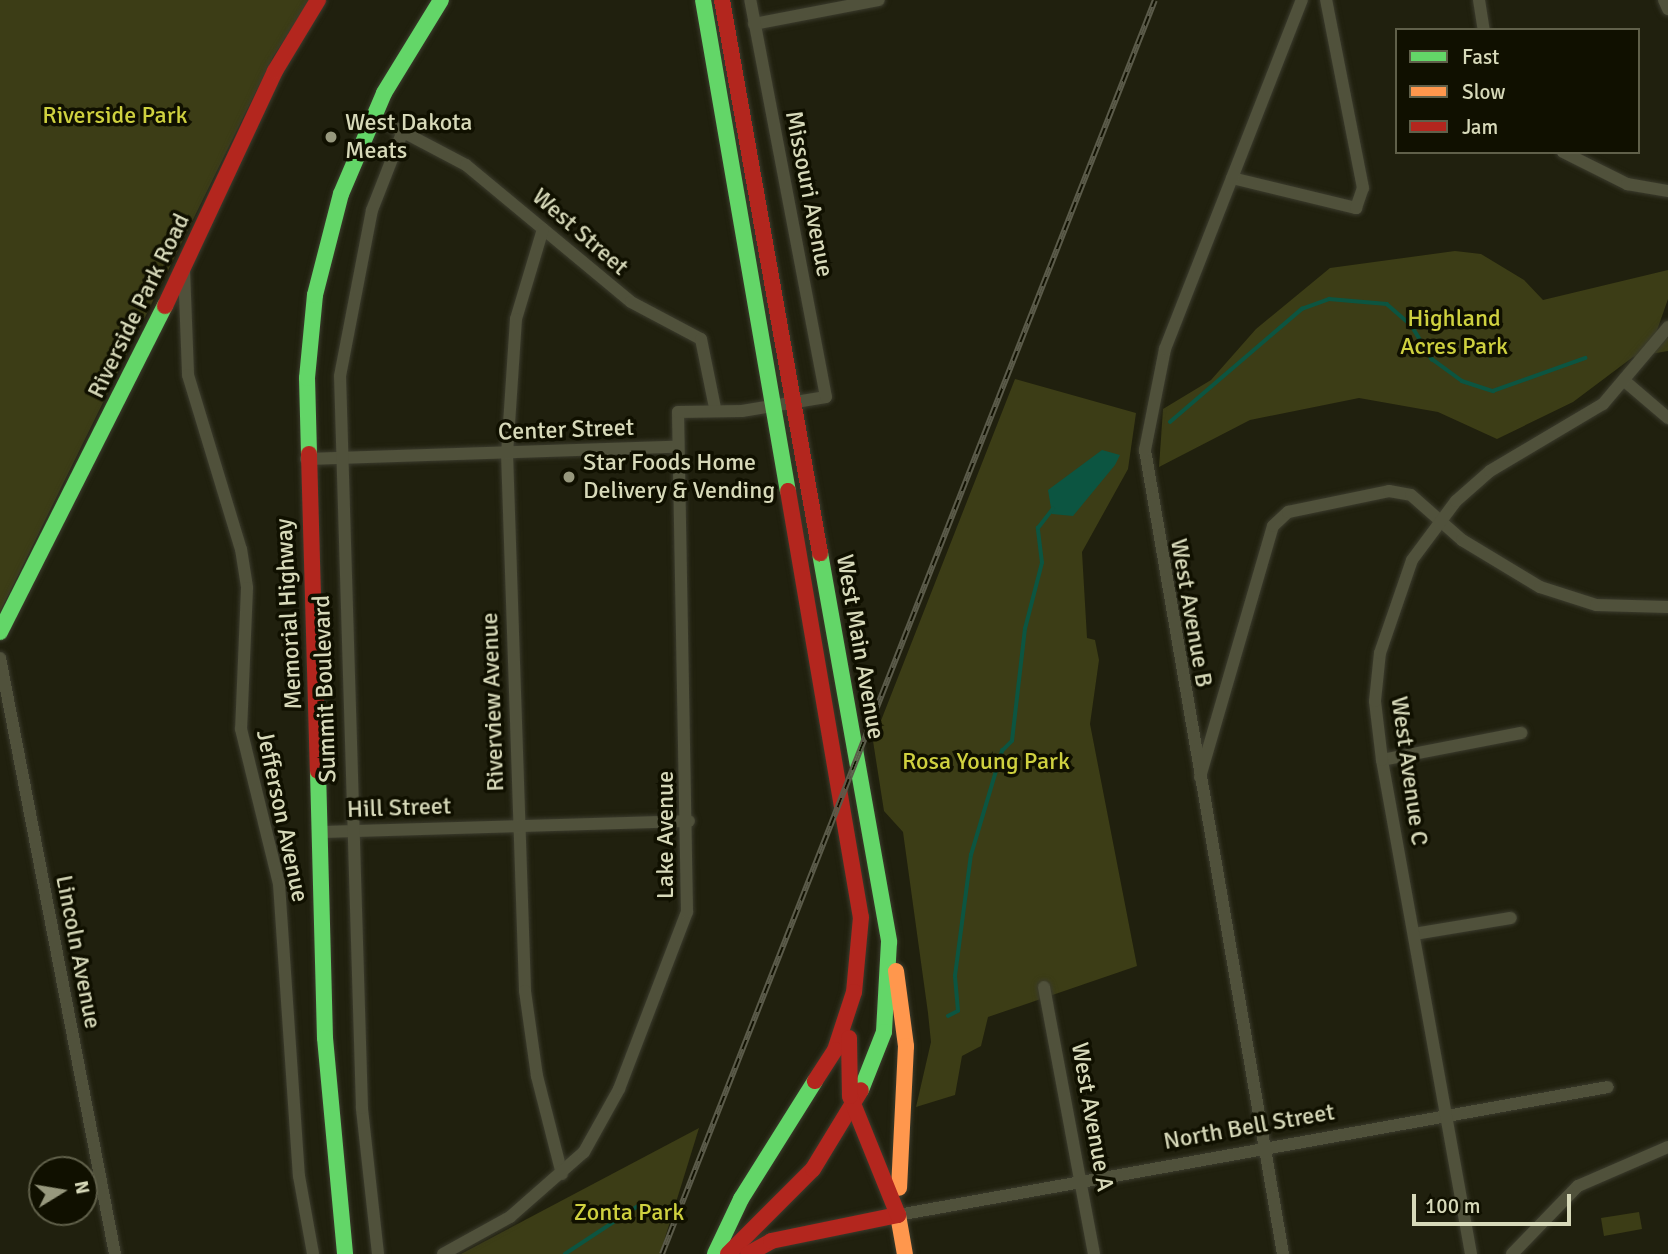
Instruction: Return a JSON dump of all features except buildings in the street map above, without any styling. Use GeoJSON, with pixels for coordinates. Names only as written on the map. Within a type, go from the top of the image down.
{"type":"FeatureCollection","features":[{"type":"Feature","properties":{"kind":"main road","name":"Riverside Park Road"},"geometry":{"type":"LineString","coordinates":[[0,632],[184,267],[275,71],[318,0]]}},
{"type":"Feature","properties":{"kind":"main road","name":"Memorial Highway"},"geometry":{"type":"LineString","coordinates":[[345,1254],[325,1038],[306,459],[315,295],[341,194],[373,116],[441,0]]}},
{"type":"Feature","properties":{"kind":"main road","name":"West Main Avenue"},"geometry":{"type":"LineString","coordinates":[[703,0],[861,917],[856,980],[835,1051],[741,1199],[715,1254]]}},
{"type":"Feature","properties":{"kind":"main road","name":"West Main Avenue"},"geometry":{"type":"LineString","coordinates":[[722,0],[889,942],[884,1032],[854,1108],[813,1169],[728,1254]]}},
{"type":"Feature","properties":{"kind":"main road"},"geometry":{"type":"LineString","coordinates":[[861,917],[866,967],[845,1058],[854,1108],[897,1211],[905,1254]]}},
{"type":"Feature","properties":{"kind":"main road"},"geometry":{"type":"LineString","coordinates":[[889,942],[905,1035],[897,1211]]}},
{"type":"Feature","properties":{"kind":"main road"},"geometry":{"type":"LineString","coordinates":[[748,1254],[771,1241],[897,1211]]}},
{"type":"Feature","properties":{"kind":"street","name":"Missouri Avenue"},"geometry":{"type":"LineString","coordinates":[[750,0],[826,397],[794,403]]}},
{"type":"Feature","properties":{"kind":"street"},"geometry":{"type":"LineString","coordinates":[[754,23],[879,0]]}},
{"type":"Feature","properties":{"kind":"street","name":"West Avenue B"},"geometry":{"type":"LineString","coordinates":[[1283,1254],[1147,485],[1146,433],[1160,364],[1302,0]]}},
{"type":"Feature","properties":{"kind":"street"},"geometry":{"type":"LineString","coordinates":[[1232,177],[1356,208],[1363,188],[1326,0]]}},
{"type":"Feature","properties":{"kind":"street"},"geometry":{"type":"LineString","coordinates":[[1479,0],[1484,28]]}},
{"type":"Feature","properties":{"kind":"street"},"geometry":{"type":"LineString","coordinates":[[1664,0],[1668,9]]}},
{"type":"Feature","properties":{"kind":"street","name":"West Street"},"geometry":{"type":"LineString","coordinates":[[373,116],[477,172],[631,302],[701,339],[715,408]]}},
{"type":"Feature","properties":{"kind":"street","name":"Summit Boulevard"},"geometry":{"type":"LineString","coordinates":[[378,1254],[362,1108],[351,831],[340,376],[349,312],[372,210],[403,131]]}},
{"type":"Feature","properties":{"kind":"street"},"geometry":{"type":"LineString","coordinates":[[1567,154],[1627,184],[1668,191]]}},
{"type":"Feature","properties":{"kind":"street","name":"Riverview Avenue"},"geometry":{"type":"LineString","coordinates":[[543,229],[516,319],[507,453],[526,990],[537,1076],[562,1174]]}},
{"type":"Feature","properties":{"kind":"street","name":"Jefferson Avenue"},"geometry":{"type":"LineString","coordinates":[[184,267],[188,375],[241,548],[247,588],[241,729],[279,884],[299,1176],[313,1254]]}},
{"type":"Feature","properties":{"kind":"street","name":"West Avenue C"},"geometry":{"type":"LineString","coordinates":[[1471,1254],[1382,760],[1375,701],[1380,653],[1412,559],[1441,522],[1490,471],[1567,427],[1627,383],[1668,327]]}},
{"type":"Feature","properties":{"kind":"street"},"geometry":{"type":"LineString","coordinates":[[1627,383],[1668,418]]}},
{"type":"Feature","properties":{"kind":"street"},"geometry":{"type":"LineString","coordinates":[[675,447],[678,412],[774,407],[794,403]]}},
{"type":"Feature","properties":{"kind":"street","name":"Center Street"},"geometry":{"type":"LineString","coordinates":[[306,459],[675,447]]}},
{"type":"Feature","properties":{"kind":"street","name":"Lake Avenue"},"geometry":{"type":"LineString","coordinates":[[443,1254],[510,1217],[584,1152],[619,1089],[687,912],[689,821],[675,447]]}},
{"type":"Feature","properties":{"kind":"street"},"geometry":{"type":"LineString","coordinates":[[1199,781],[1273,526],[1288,512],[1389,491],[1411,495],[1441,522],[1540,587],[1596,605],[1668,607]]}},
{"type":"Feature","properties":{"kind":"street","name":"Lincoln Avenue"},"geometry":{"type":"LineString","coordinates":[[0,658],[115,1254]]}},
{"type":"Feature","properties":{"kind":"street"},"geometry":{"type":"LineString","coordinates":[[1382,760],[1521,733]]}},
{"type":"Feature","properties":{"kind":"street","name":"Hill Street"},"geometry":{"type":"LineString","coordinates":[[320,832],[689,821]]}},
{"type":"Feature","properties":{"kind":"street"},"geometry":{"type":"LineString","coordinates":[[1414,934],[1511,918]]}},
{"type":"Feature","properties":{"kind":"street","name":"West Avenue A"},"geometry":{"type":"LineString","coordinates":[[1044,987],[1094,1254]]}},
{"type":"Feature","properties":{"kind":"street","name":"North Bell Street"},"geometry":{"type":"LineString","coordinates":[[897,1211],[1608,1087]]}},
{"type":"Feature","properties":{"kind":"street"},"geometry":{"type":"LineString","coordinates":[[1512,1254],[1577,1186],[1668,1147]]}},
{"type":"Feature","properties":{"kind":"green space","name":"Riverside Park"},"geometry":{"type":"Polygon","coordinates":[[[0,0],[310,0],[273,57],[0,612],[0,0]]]}},
{"type":"Feature","properties":{"kind":"green space","name":"Highland Acres Park"},"geometry":{"type":"Polygon","coordinates":[[[1455,251],[1481,254],[1524,280],[1543,300],[1668,270],[1668,299],[1654,339],[1668,338],[1668,351],[1633,357],[1573,402],[1497,439],[1438,412],[1359,398],[1250,420],[1159,467],[1163,409],[1211,380],[1256,329],[1330,268],[1455,251]]]}},
{"type":"Feature","properties":{"kind":"green space","name":"Rosa Young Park"},"geometry":{"type":"Polygon","coordinates":[[[1015,379],[1136,413],[1128,469],[1082,552],[1087,638],[1095,640],[1099,660],[1090,724],[1137,966],[988,1017],[981,1046],[962,1056],[955,1095],[916,1107],[931,1042],[928,1013],[903,832],[884,811],[873,741],[1015,379]]]}},
{"type":"Feature","properties":{"kind":"green space","name":"Zonta Park"},"geometry":{"type":"Polygon","coordinates":[[[699,1128],[660,1254],[461,1254],[699,1128]]]}},
{"type":"Feature","properties":{"kind":"green space"},"geometry":{"type":"Polygon","coordinates":[[[1639,1212],[1642,1229],[1604,1236],[1601,1218],[1639,1212]]]}},
{"type":"Feature","properties":{"kind":"shaded area"},"geometry":{"type":"Polygon","coordinates":[[[1102,450],[1120,455],[1115,465],[1073,516],[1052,514],[1048,490],[1102,450]]]}},
{"type":"Feature","properties":{"kind":"waterway"},"geometry":{"type":"LineString","coordinates":[[1170,422],[1302,309],[1329,299],[1387,304],[1412,326],[1432,359],[1462,381],[1493,391],[1585,358]]}},
{"type":"Feature","properties":{"kind":"waterway"},"geometry":{"type":"LineString","coordinates":[[948,1016],[958,1011],[955,976],[971,855],[1002,751],[1012,741],[1025,629],[1042,563],[1038,528],[1053,509]]}},
{"type":"Feature","properties":{"kind":"waterway"},"geometry":{"type":"LineString","coordinates":[[565,1254],[638,1206]]}},
{"type":"Feature","properties":{"kind":"railway"},"geometry":{"type":"LineString","coordinates":[[662,1254],[1155,0]]}},
{"type":"Feature","properties":{"kind":"traffic: fast"},"geometry":{"type":"LineString","coordinates":[[309,454],[307,378],[315,295],[341,194],[384,93],[441,0]]}},
{"type":"Feature","properties":{"kind":"traffic: fast"},"geometry":{"type":"LineString","coordinates":[[703,0],[788,491]]}},
{"type":"Feature","properties":{"kind":"traffic: fast"},"geometry":{"type":"LineString","coordinates":[[0,632],[165,306]]}},
{"type":"Feature","properties":{"kind":"traffic: fast"},"geometry":{"type":"LineString","coordinates":[[820,553],[889,942],[884,1032],[861,1090]]}},
{"type":"Feature","properties":{"kind":"traffic: fast"},"geometry":{"type":"LineString","coordinates":[[318,771],[325,1038],[345,1254]]}},
{"type":"Feature","properties":{"kind":"traffic: fast"},"geometry":{"type":"LineString","coordinates":[[715,1254],[741,1199],[815,1081]]}},
{"type":"Feature","properties":{"kind":"traffic: slow"},"geometry":{"type":"LineString","coordinates":[[896,971],[906,1046],[899,1188]]}},
{"type":"Feature","properties":{"kind":"traffic: slow"},"geometry":{"type":"LineString","coordinates":[[898,1215],[905,1254]]}},
{"type":"Feature","properties":{"kind":"traffic: jam"},"geometry":{"type":"LineString","coordinates":[[165,306],[275,71],[318,0]]}},
{"type":"Feature","properties":{"kind":"traffic: jam"},"geometry":{"type":"LineString","coordinates":[[722,0],[820,553]]}},
{"type":"Feature","properties":{"kind":"traffic: jam"},"geometry":{"type":"LineString","coordinates":[[309,454],[318,771]]}},
{"type":"Feature","properties":{"kind":"traffic: jam"},"geometry":{"type":"LineString","coordinates":[[788,491],[861,917],[854,992],[835,1050],[815,1081]]}},
{"type":"Feature","properties":{"kind":"traffic: jam"},"geometry":{"type":"LineString","coordinates":[[748,1254],[771,1241],[898,1215],[850,1096],[849,1038]]}},
{"type":"Feature","properties":{"kind":"traffic: jam"},"geometry":{"type":"LineString","coordinates":[[728,1254],[813,1169],[861,1090]]}},
{"type":"Feature","properties":{"kind":"place","name":"West Dakota Meats"},"geometry":{"type":"Point","coordinates":[331,137]}},
{"type":"Feature","properties":{"kind":"place","name":"Star Foods Home Delivery & Vending"},"geometry":{"type":"Point","coordinates":[569,477]}}]}
